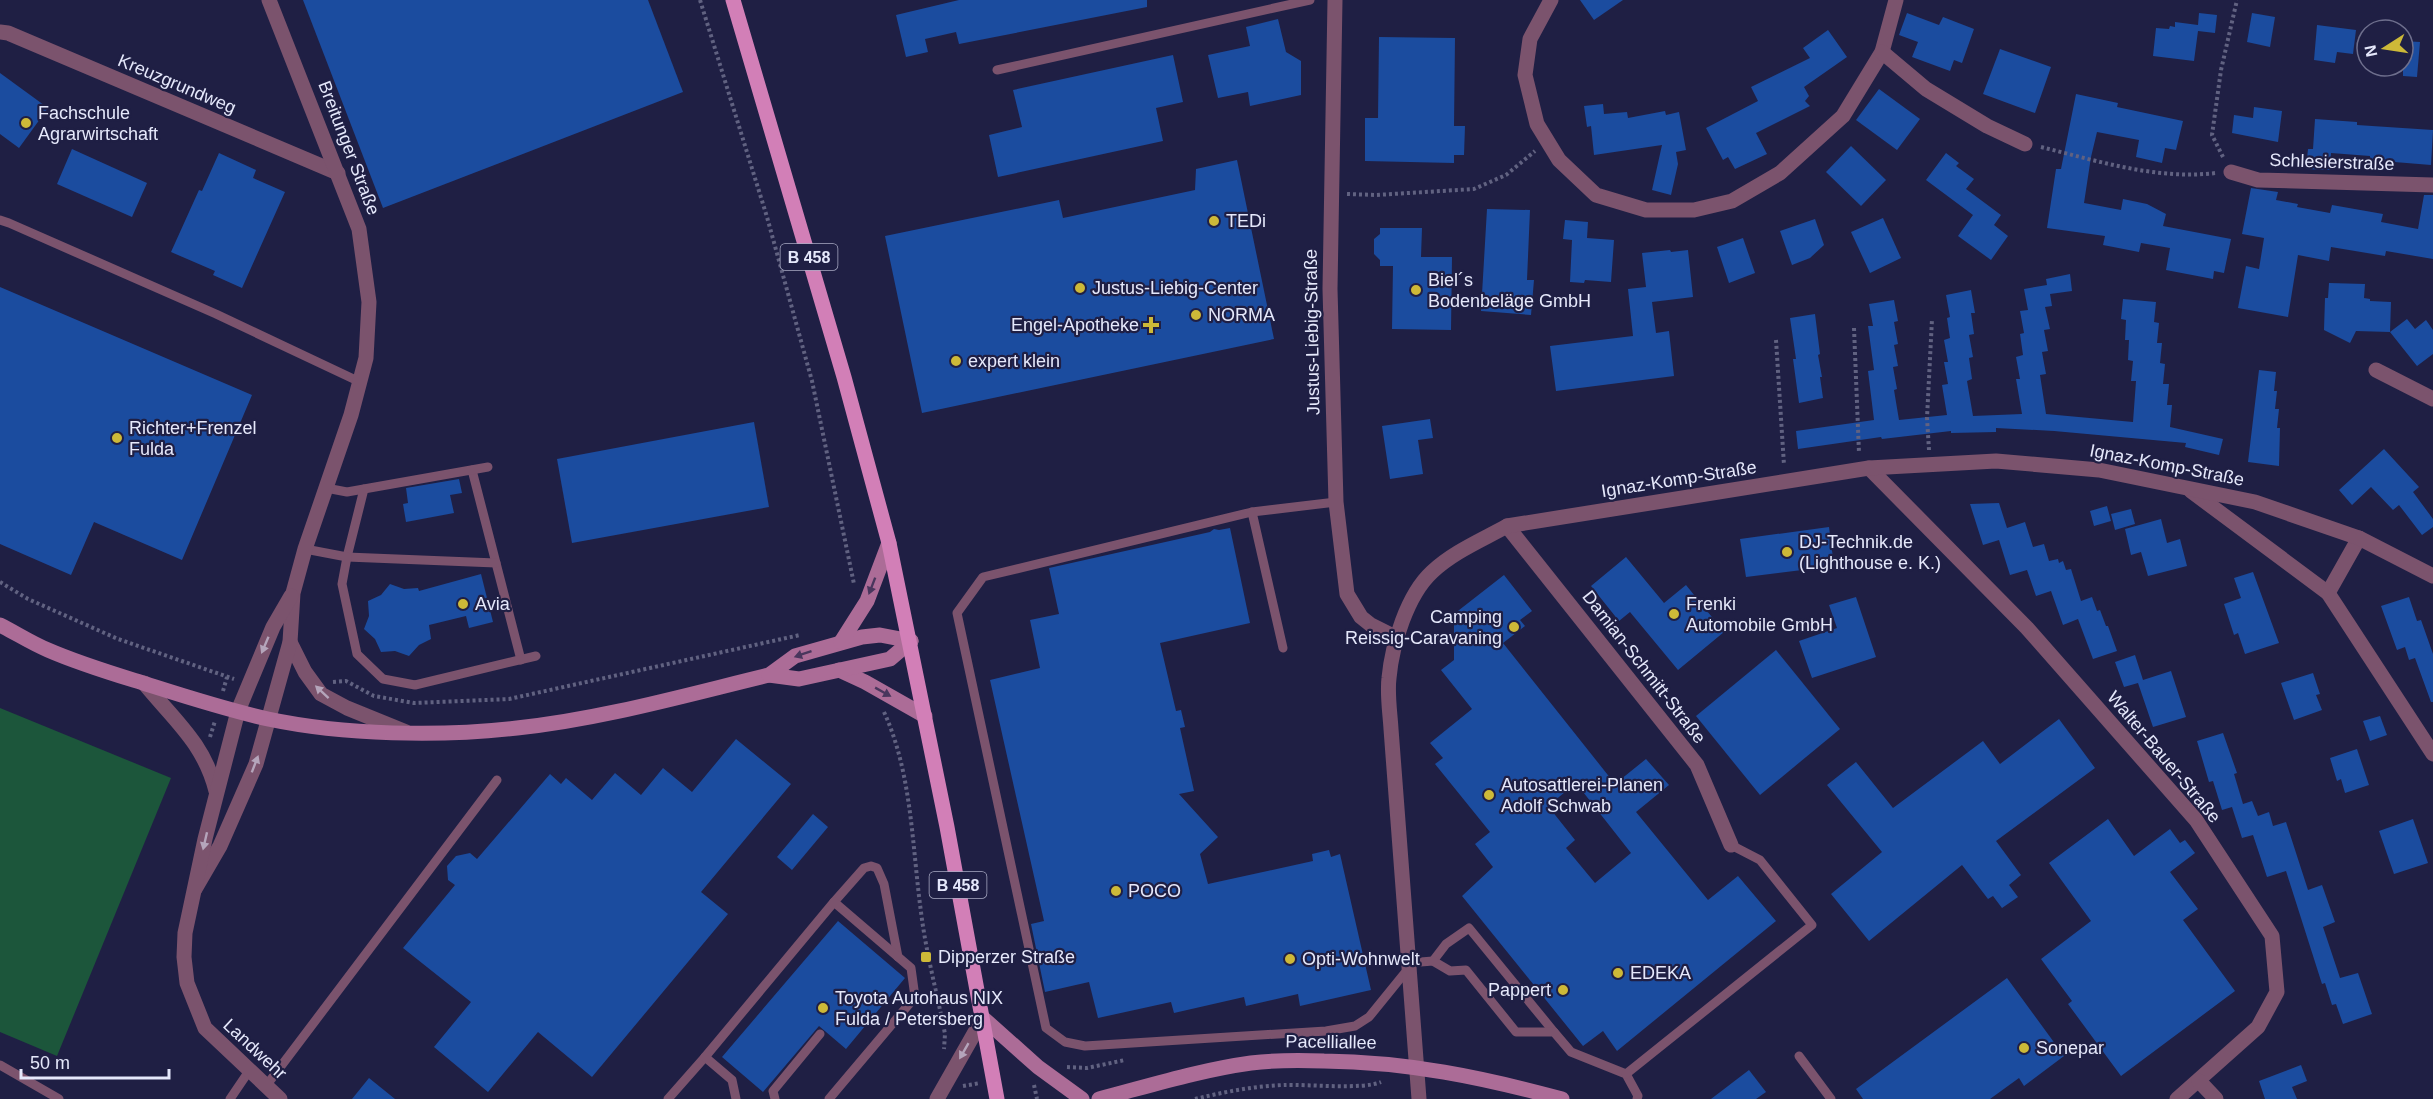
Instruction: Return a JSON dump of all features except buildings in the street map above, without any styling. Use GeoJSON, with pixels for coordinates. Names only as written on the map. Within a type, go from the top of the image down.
{"type":"FeatureCollection","features":[{"type":"Feature","properties":{"kind":"main road","name":"B 458"},"geometry":{"type":"LineString","coordinates":[[734,0],[889,543],[926,716],[997,1099]]}},
{"type":"Feature","properties":{"kind":"main road"},"geometry":{"type":"LineString","coordinates":[[841,642],[867,601],[889,543]]}},
{"type":"Feature","properties":{"kind":"main road"},"geometry":{"type":"LineString","coordinates":[[0,625],[47,650],[144,683],[238,711],[269,719],[343,729],[406,732],[464,732],[517,728],[572,720],[769,675],[799,679],[890,659],[911,641]]}},
{"type":"Feature","properties":{"kind":"main road"},"geometry":{"type":"LineString","coordinates":[[769,675],[795,656],[841,642],[880,635],[911,641]]}},
{"type":"Feature","properties":{"kind":"main road"},"geometry":{"type":"LineString","coordinates":[[839,670],[926,716]]}},
{"type":"Feature","properties":{"kind":"main road"},"geometry":{"type":"LineString","coordinates":[[983,1018],[1038,1067],[1082,1099]]}},
{"type":"Feature","properties":{"kind":"main road","name":"Pacelliallee"},"geometry":{"type":"LineString","coordinates":[[1099,1099],[1219,1068],[1281,1060],[1371,1062],[1416,1067],[1491,1080],[1562,1099]]}},
{"type":"Feature","properties":{"kind":"street","name":"Breitunger Straße"},"geometry":{"type":"LineString","coordinates":[[269,0],[359,229],[369,302],[366,358],[351,415],[305,549],[293,593],[290,642],[269,719]]}},
{"type":"Feature","properties":{"kind":"street","name":"Justus-Liebig-Straße"},"geometry":{"type":"LineString","coordinates":[[1335,0],[1330,289],[1336,502],[1347,594],[1361,617],[1396,638]]}},
{"type":"Feature","properties":{"kind":"street"},"geometry":{"type":"LineString","coordinates":[[1551,0],[1530,39],[1525,75],[1537,124],[1559,160],[1596,195],[1647,210],[1694,210],[1732,201],[1780,173],[1843,116],[1882,52],[1896,0]]}},
{"type":"Feature","properties":{"kind":"street","name":"Kreuzgrundweg"},"geometry":{"type":"LineString","coordinates":[[0,32],[8,33],[338,173]]}},
{"type":"Feature","properties":{"kind":"street"},"geometry":{"type":"LineString","coordinates":[[1882,52],[1926,89],[1988,126],[2025,144]]}},
{"type":"Feature","properties":{"kind":"street","name":"Schlesierstraße"},"geometry":{"type":"LineString","coordinates":[[2231,172],[2258,180],[2433,185]]}},
{"type":"Feature","properties":{"kind":"street"},"geometry":{"type":"LineString","coordinates":[[2376,370],[2433,399]]}},
{"type":"Feature","properties":{"kind":"street","name":"Ignaz-Komp-Straße"},"geometry":{"type":"LineString","coordinates":[[1419,1099],[1389,681],[1396,638],[1414,595],[1431,572],[1455,555],[1507,526],[1864,469],[1996,461],[2099,470],[2255,502],[2360,538],[2433,576]]}},
{"type":"Feature","properties":{"kind":"street","name":"Walter-Bauer-Straße"},"geometry":{"type":"LineString","coordinates":[[1864,469],[2027,628],[2196,820],[2272,936],[2277,992],[2258,1028],[2177,1099]]}},
{"type":"Feature","properties":{"kind":"street"},"geometry":{"type":"LineString","coordinates":[[2187,488],[2328,593],[2433,754]]}},
{"type":"Feature","properties":{"kind":"street","name":"Damian-Schmitt-Straße"},"geometry":{"type":"LineString","coordinates":[[1507,526],[1697,765],[1731,845]]}},
{"type":"Feature","properties":{"kind":"street"},"geometry":{"type":"LineString","coordinates":[[2328,593],[2360,538]]}},
{"type":"Feature","properties":{"kind":"street","name":"Breitunger Straße"},"geometry":{"type":"LineString","coordinates":[[238,711],[273,627],[293,593]]}},
{"type":"Feature","properties":{"kind":"street"},"geometry":{"type":"LineString","coordinates":[[290,642],[305,672],[321,694],[347,708],[406,732]]}},
{"type":"Feature","properties":{"kind":"street"},"geometry":{"type":"LineString","coordinates":[[144,683],[201,750],[212,771],[218,794]]}},
{"type":"Feature","properties":{"kind":"street","name":"Landwehr"},"geometry":{"type":"LineString","coordinates":[[238,711],[205,839],[185,933],[184,957],[187,983],[205,1028],[280,1099]]}},
{"type":"Feature","properties":{"kind":"street","name":"Landwehr"},"geometry":{"type":"LineString","coordinates":[[195,889],[220,846],[256,764],[269,719]]}},
{"type":"Feature","properties":{"kind":"street"},"geometry":{"type":"LineString","coordinates":[[937,1099],[983,1018]]}},
{"type":"Feature","properties":{"kind":"street"},"geometry":{"type":"LineString","coordinates":[[2199,1081],[2216,1099]]}},
{"type":"Feature","properties":{"kind":"lane"},"geometry":{"type":"LineString","coordinates":[[997,70],[1310,0]]}},
{"type":"Feature","properties":{"kind":"lane"},"geometry":{"type":"LineString","coordinates":[[0,220],[216,314],[360,382]]}},
{"type":"Feature","properties":{"kind":"lane"},"geometry":{"type":"LineString","coordinates":[[326,488],[347,492],[488,467]]}},
{"type":"Feature","properties":{"kind":"lane"},"geometry":{"type":"LineString","coordinates":[[472,470],[520,660]]}},
{"type":"Feature","properties":{"kind":"lane"},"geometry":{"type":"LineString","coordinates":[[364,489],[342,584],[357,654],[383,679],[414,685],[536,656]]}},
{"type":"Feature","properties":{"kind":"lane"},"geometry":{"type":"LineString","coordinates":[[1336,502],[1252,512],[983,577],[957,613],[1046,1028],[1065,1042],[1085,1046],[1326,1031],[1355,1026],[1370,1017],[1408,966],[1433,961],[1446,944],[1469,928],[1571,1052],[1626,1074],[1638,1096],[1637,1099]]}},
{"type":"Feature","properties":{"kind":"lane"},"geometry":{"type":"LineString","coordinates":[[1252,512],[1283,648]]}},
{"type":"Feature","properties":{"kind":"lane"},"geometry":{"type":"LineString","coordinates":[[305,549],[347,557],[496,563]]}},
{"type":"Feature","properties":{"kind":"lane"},"geometry":{"type":"LineString","coordinates":[[266,1086],[497,780]]}},
{"type":"Feature","properties":{"kind":"lane"},"geometry":{"type":"LineString","coordinates":[[1626,1074],[1812,925],[1760,860],[1731,845]]}},
{"type":"Feature","properties":{"kind":"lane"},"geometry":{"type":"LineString","coordinates":[[668,1099],[864,868],[871,866],[877,868],[884,884],[898,957]]}},
{"type":"Feature","properties":{"kind":"lane"},"geometry":{"type":"LineString","coordinates":[[829,1099],[915,997],[911,968],[834,902]]}},
{"type":"Feature","properties":{"kind":"lane"},"geometry":{"type":"LineString","coordinates":[[1433,961],[1450,971],[1466,970],[1516,1032],[1554,1032]]}},
{"type":"Feature","properties":{"kind":"lane"},"geometry":{"type":"LineString","coordinates":[[775,1099],[773,1091],[820,1034]]}},
{"type":"Feature","properties":{"kind":"lane"},"geometry":{"type":"LineString","coordinates":[[705,1056],[732,1080],[736,1099]]}},
{"type":"Feature","properties":{"kind":"lane"},"geometry":{"type":"LineString","coordinates":[[1799,1056],[1831,1099]]}},
{"type":"Feature","properties":{"kind":"lane"},"geometry":{"type":"LineString","coordinates":[[0,1065],[59,1099]]}},
{"type":"Feature","properties":{"kind":"lane"},"geometry":{"type":"LineString","coordinates":[[230,1099],[249,1071]]}},
{"type":"Feature","properties":{"kind":"path"},"geometry":{"type":"LineString","coordinates":[[700,0],[767,217],[812,381],[854,577],[854,594]]}},
{"type":"Feature","properties":{"kind":"path"},"geometry":{"type":"LineString","coordinates":[[2025,144],[2144,171],[2189,176],[2231,172],[2212,135],[2221,70],[2237,0]]}},
{"type":"Feature","properties":{"kind":"path"},"geometry":{"type":"LineString","coordinates":[[1345,194],[1376,195],[1474,189],[1506,175],[1548,141]]}},
{"type":"Feature","properties":{"kind":"path"},"geometry":{"type":"LineString","coordinates":[[1931,465],[1927,418],[1932,319]]}},
{"type":"Feature","properties":{"kind":"path"},"geometry":{"type":"LineString","coordinates":[[1854,328],[1864,469]]}},
{"type":"Feature","properties":{"kind":"path"},"geometry":{"type":"LineString","coordinates":[[1776,340],[1785,482]]}},
{"type":"Feature","properties":{"kind":"path"},"geometry":{"type":"LineString","coordinates":[[0,582],[28,599],[118,639],[227,677]]}},
{"type":"Feature","properties":{"kind":"path"},"geometry":{"type":"LineString","coordinates":[[333,682],[346,681],[374,696],[414,703],[509,699],[804,634]]}},
{"type":"Feature","properties":{"kind":"path"},"geometry":{"type":"LineString","coordinates":[[878,704],[885,713],[901,764],[913,836],[921,914],[945,1034],[943,1058]]}},
{"type":"Feature","properties":{"kind":"path"},"geometry":{"type":"LineString","coordinates":[[1196,1099],[1236,1090],[1283,1085],[1371,1086]]}},
{"type":"Feature","properties":{"kind":"green space"},"geometry":{"type":"Polygon","coordinates":[[[0,708],[171,778],[57,1056],[0,1032],[0,708]]]}},
{"type":"Feature","properties":{"kind":"place","name":"Fachschule Agrarwirtschaft"},"geometry":{"type":"Point","coordinates":[26,123]}},
{"type":"Feature","properties":{"kind":"place","name":"TEDi"},"geometry":{"type":"Point","coordinates":[1214,221]}},
{"type":"Feature","properties":{"kind":"place","name":"Justus-Liebig-Center"},"geometry":{"type":"Point","coordinates":[1080,288]}},
{"type":"Feature","properties":{"kind":"place","name":"Biel´s Bodenbeläge GmbH"},"geometry":{"type":"Point","coordinates":[1416,290]}},
{"type":"Feature","properties":{"kind":"place","name":"NORMA"},"geometry":{"type":"Point","coordinates":[1196,315]}},
{"type":"Feature","properties":{"kind":"place","name":"Engel-Apotheke"},"geometry":{"type":"Point","coordinates":[1151,325]}},
{"type":"Feature","properties":{"kind":"place","name":"expert klein"},"geometry":{"type":"Point","coordinates":[956,361]}},
{"type":"Feature","properties":{"kind":"place","name":"Richter+Frenzel Fulda"},"geometry":{"type":"Point","coordinates":[117,438]}},
{"type":"Feature","properties":{"kind":"place","name":"DJ-Technik.de (Lighthouse e. K.)"},"geometry":{"type":"Point","coordinates":[1787,552]}},
{"type":"Feature","properties":{"kind":"place","name":"Avia"},"geometry":{"type":"Point","coordinates":[463,604]}},
{"type":"Feature","properties":{"kind":"place","name":"Frenki Automobile GmbH"},"geometry":{"type":"Point","coordinates":[1674,614]}},
{"type":"Feature","properties":{"kind":"place","name":"Camping Reissig-Caravaning"},"geometry":{"type":"Point","coordinates":[1514,627]}},
{"type":"Feature","properties":{"kind":"place","name":"Autosattlerei-Planen Adolf Schwab"},"geometry":{"type":"Point","coordinates":[1489,795]}},
{"type":"Feature","properties":{"kind":"place","name":"POCO"},"geometry":{"type":"Point","coordinates":[1116,891]}},
{"type":"Feature","properties":{"kind":"place","name":"Dipperzer Straße"},"geometry":{"type":"Point","coordinates":[926,957]}},
{"type":"Feature","properties":{"kind":"place","name":"Opti-Wohnwelt"},"geometry":{"type":"Point","coordinates":[1290,959]}},
{"type":"Feature","properties":{"kind":"place","name":"EDEKA"},"geometry":{"type":"Point","coordinates":[1618,973]}},
{"type":"Feature","properties":{"kind":"place","name":"Pappert"},"geometry":{"type":"Point","coordinates":[1563,990]}},
{"type":"Feature","properties":{"kind":"place","name":"Toyota Autohaus NIX Fulda / Petersberg"},"geometry":{"type":"Point","coordinates":[823,1008]}},
{"type":"Feature","properties":{"kind":"place","name":"Sonepar"},"geometry":{"type":"Point","coordinates":[2024,1048]}}]}
